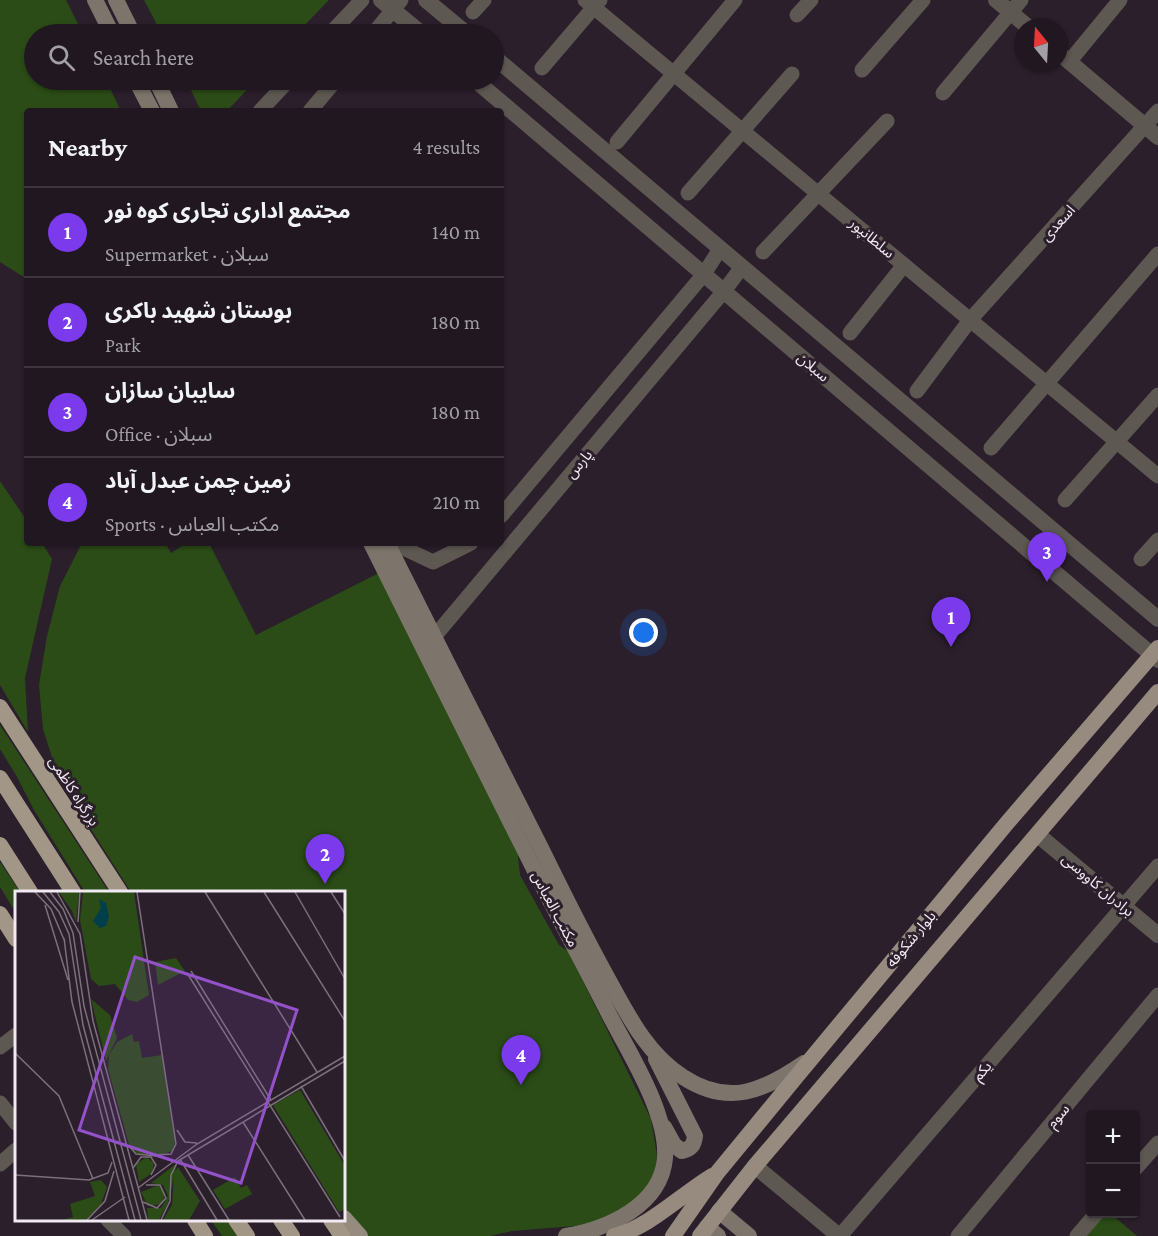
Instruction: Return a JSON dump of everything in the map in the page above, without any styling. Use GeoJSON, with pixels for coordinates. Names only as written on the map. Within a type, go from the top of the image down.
{"type":"FeatureCollection","features":[{"type":"Feature","properties":{"kind":"highway","name":"بزرگراه کاظمی"},"geometry":{"type":"LineString","coordinates":[[0,707],[119,891]]}},
{"type":"Feature","properties":{"kind":"highway"},"geometry":{"type":"LineString","coordinates":[[2,779],[72,891]]}},
{"type":"Feature","properties":{"kind":"highway"},"geometry":{"type":"LineString","coordinates":[[0,845],[29,891]]}},
{"type":"Feature","properties":{"kind":"highway"},"geometry":{"type":"LineString","coordinates":[[0,914],[15,937]]}},
{"type":"Feature","properties":{"kind":"highway"},"geometry":{"type":"LineString","coordinates":[[237,1221],[247,1236]]}},
{"type":"Feature","properties":{"kind":"highway"},"geometry":{"type":"LineString","coordinates":[[282,1221],[292,1236]]}},
{"type":"Feature","properties":{"kind":"highway"},"geometry":{"type":"LineString","coordinates":[[332,1221],[342,1236]]}},
{"type":"Feature","properties":{"kind":"main road"},"geometry":{"type":"LineString","coordinates":[[95,0],[107,24]]}},
{"type":"Feature","properties":{"kind":"main road"},"geometry":{"type":"LineString","coordinates":[[116,0],[128,24]]}},
{"type":"Feature","properties":{"kind":"main road"},"geometry":{"type":"LineString","coordinates":[[141,90],[150,108]]}},
{"type":"Feature","properties":{"kind":"main road"},"geometry":{"type":"LineString","coordinates":[[161,90],[170,108]]}},
{"type":"Feature","properties":{"kind":"main road","name":"مکتب العباس"},"geometry":{"type":"LineString","coordinates":[[373,546],[428,641],[638,1033],[653,1053],[683,1077],[710,1091],[744,1094],[787,1075],[813,1057]]}},
{"type":"Feature","properties":{"kind":"main road","name":"مکتب العباس"},"geometry":{"type":"LineString","coordinates":[[388,546],[428,641],[534,869],[635,1064],[660,1118],[665,1158],[661,1175],[650,1196],[636,1209],[616,1219],[595,1229],[566,1236]]}},
{"type":"Feature","properties":{"kind":"main road","name":"بلوار شکوفه"},"geometry":{"type":"LineString","coordinates":[[673,1236],[717,1173],[1007,823],[1156,654]]}},
{"type":"Feature","properties":{"kind":"main road","name":"بلوار شکوفه"},"geometry":{"type":"LineString","coordinates":[[708,1234],[719,1211],[755,1167],[1158,692]]}},
{"type":"Feature","properties":{"kind":"main road"},"geometry":{"type":"LineString","coordinates":[[653,1053],[695,1136],[694,1143],[689,1149],[682,1150],[674,1145],[660,1118]]}},
{"type":"Feature","properties":{"kind":"main road"},"geometry":{"type":"LineString","coordinates":[[614,1236],[641,1226],[717,1173]]}},
{"type":"Feature","properties":{"kind":"main road"},"geometry":{"type":"LineString","coordinates":[[719,1211],[750,1236]]}},
{"type":"Feature","properties":{"kind":"main road"},"geometry":{"type":"LineString","coordinates":[[345,1219],[360,1236]]}},
{"type":"Feature","properties":{"kind":"street"},"geometry":{"type":"LineString","coordinates":[[339,24],[362,0]]}},
{"type":"Feature","properties":{"kind":"street"},"geometry":{"type":"LineString","coordinates":[[426,0],[455,24]]}},
{"type":"Feature","properties":{"kind":"street"},"geometry":{"type":"LineString","coordinates":[[617,142],[735,0]]}},
{"type":"Feature","properties":{"kind":"street"},"geometry":{"type":"LineString","coordinates":[[797,15],[811,0]]}},
{"type":"Feature","properties":{"kind":"street"},"geometry":{"type":"LineString","coordinates":[[862,70],[923,0]]}},
{"type":"Feature","properties":{"kind":"street"},"geometry":{"type":"LineString","coordinates":[[943,93],[1016,6],[996,0]]}},
{"type":"Feature","properties":{"kind":"street"},"geometry":{"type":"LineString","coordinates":[[1068,53],[1120,0]]}},
{"type":"Feature","properties":{"kind":"street"},"geometry":{"type":"LineString","coordinates":[[542,68],[593,2]]}},
{"type":"Feature","properties":{"kind":"street","name":"سلطانپور"},"geometry":{"type":"LineString","coordinates":[[593,2],[673,73],[1158,476]]}},
{"type":"Feature","properties":{"kind":"street"},"geometry":{"type":"LineString","coordinates":[[379,24],[392,3],[412,24]]}},
{"type":"Feature","properties":{"kind":"street"},"geometry":{"type":"LineString","coordinates":[[1068,60],[1152,131]]}},
{"type":"Feature","properties":{"kind":"street","name":"سبلان"},"geometry":{"type":"LineString","coordinates":[[504,65],[1158,619]]}},
{"type":"Feature","properties":{"kind":"street"},"geometry":{"type":"LineString","coordinates":[[688,193],[792,74]]}},
{"type":"Feature","properties":{"kind":"street"},"geometry":{"type":"LineString","coordinates":[[263,108],[280,90]]}},
{"type":"Feature","properties":{"kind":"street"},"geometry":{"type":"LineString","coordinates":[[313,108],[328,90]]}},
{"type":"Feature","properties":{"kind":"street","name":"سبلان"},"geometry":{"type":"LineString","coordinates":[[487,90],[1156,654]]}},
{"type":"Feature","properties":{"kind":"street","name":"اسعدی"},"geometry":{"type":"LineString","coordinates":[[917,391],[970,320],[1152,131],[1158,111]]}},
{"type":"Feature","properties":{"kind":"street"},"geometry":{"type":"LineString","coordinates":[[763,252],[888,121]]}},
{"type":"Feature","properties":{"kind":"street","name":"پارس"},"geometry":{"type":"LineString","coordinates":[[504,513],[704,274],[720,249]]}},
{"type":"Feature","properties":{"kind":"street"},"geometry":{"type":"LineString","coordinates":[[991,448],[1045,382],[1075,352],[1158,254]]}},
{"type":"Feature","properties":{"kind":"street"},"geometry":{"type":"LineString","coordinates":[[850,333],[904,265]]}},
{"type":"Feature","properties":{"kind":"street","name":"پارس"},"geometry":{"type":"LineString","coordinates":[[428,641],[742,267]]}},
{"type":"Feature","properties":{"kind":"street"},"geometry":{"type":"LineString","coordinates":[[1065,500],[1158,395]]}},
{"type":"Feature","properties":{"kind":"street"},"geometry":{"type":"LineString","coordinates":[[504,515],[523,530]]}},
{"type":"Feature","properties":{"kind":"street"},"geometry":{"type":"LineString","coordinates":[[1141,559],[1158,540]]}},
{"type":"Feature","properties":{"kind":"street"},"geometry":{"type":"LineString","coordinates":[[399,546],[433,562],[465,546]]}},
{"type":"Feature","properties":{"kind":"street","name":"برادران کاووسی"},"geometry":{"type":"LineString","coordinates":[[1038,835],[1158,935]]}},
{"type":"Feature","properties":{"kind":"street","name":"یکم"},"geometry":{"type":"LineString","coordinates":[[839,1236],[1158,866]]}},
{"type":"Feature","properties":{"kind":"street","name":"سوم"},"geometry":{"type":"LineString","coordinates":[[958,1236],[1158,995]]}},
{"type":"Feature","properties":{"kind":"street"},"geometry":{"type":"LineString","coordinates":[[0,1047],[15,1036]]}},
{"type":"Feature","properties":{"kind":"street"},"geometry":{"type":"LineString","coordinates":[[0,1103],[15,1122]]}},
{"type":"Feature","properties":{"kind":"street"},"geometry":{"type":"LineString","coordinates":[[1140,1164],[1158,1143]]}},
{"type":"Feature","properties":{"kind":"street"},"geometry":{"type":"LineString","coordinates":[[0,1164],[15,1151]]}},
{"type":"Feature","properties":{"kind":"street"},"geometry":{"type":"LineString","coordinates":[[755,1167],[839,1236]]}},
{"type":"Feature","properties":{"kind":"street"},"geometry":{"type":"LineString","coordinates":[[1077,1236],[1093,1218]]}},
{"type":"Feature","properties":{"kind":"street"},"geometry":{"type":"LineString","coordinates":[[109,1221],[124,1236]]}},
{"type":"Feature","properties":{"kind":"green space"},"geometry":{"type":"Polygon","coordinates":[[[0,0],[66,0],[78,24],[24,24],[24,90],[111,90],[120,108],[24,108],[24,277],[0,262],[0,0]]]}},
{"type":"Feature","properties":{"kind":"green space"},"geometry":{"type":"Polygon","coordinates":[[[144,0],[329,0],[306,24],[157,24],[144,0]]]}},
{"type":"Feature","properties":{"kind":"green space"},"geometry":{"type":"Polygon","coordinates":[[[191,90],[247,90],[230,108],[200,108],[191,90]]]}},
{"type":"Feature","properties":{"kind":"green space"},"geometry":{"type":"Polygon","coordinates":[[[0,481],[24,517],[24,546],[44,546],[52,559],[25,678],[28,732],[0,685],[0,481]]]}},
{"type":"Feature","properties":{"kind":"green space"},"geometry":{"type":"Polygon","coordinates":[[[80,546],[167,546],[171,553],[182,546],[211,546],[256,635],[379,573],[517,847],[520,875],[559,945],[568,951],[651,1119],[657,1155],[656,1171],[638,1200],[605,1219],[575,1226],[512,1231],[490,1236],[365,1236],[345,1213],[345,891],[130,891],[59,779],[43,729],[39,685],[47,636],[60,586],[80,546]]]}},
{"type":"Feature","properties":{"kind":"green space"},"geometry":{"type":"Polygon","coordinates":[[[0,725],[108,891],[84,891],[34,810],[0,749],[0,725]]]}},
{"type":"Feature","properties":{"kind":"green space"},"geometry":{"type":"Polygon","coordinates":[[[0,862],[19,891],[15,891],[15,911],[0,887],[0,862]]]}},
{"type":"Feature","properties":{"kind":"green space"},"geometry":{"type":"Polygon","coordinates":[[[1100,1218],[1116,1218],[1137,1236],[1084,1236],[1100,1218]]]}},
{"type":"Feature","properties":{"kind":"green space"},"geometry":{"type":"Polygon","coordinates":[[[212,1221],[230,1221],[240,1236],[222,1236],[212,1221]]]}},
{"type":"Feature","properties":{"kind":"place","name":"سایبان سازان"},"geometry":{"type":"Point","coordinates":[1047,582]}},
{"type":"Feature","properties":{"kind":"place","name":"مجتمع اداری تجاری کوه نور"},"geometry":{"type":"Point","coordinates":[951,647]}},
{"type":"Feature","properties":{"kind":"place","name":"بوستان شهید باکری"},"geometry":{"type":"Point","coordinates":[325,884]}},
{"type":"Feature","properties":{"kind":"place","name":"زمین چمن عبدل آباد"},"geometry":{"type":"Point","coordinates":[521,1085]}}]}
